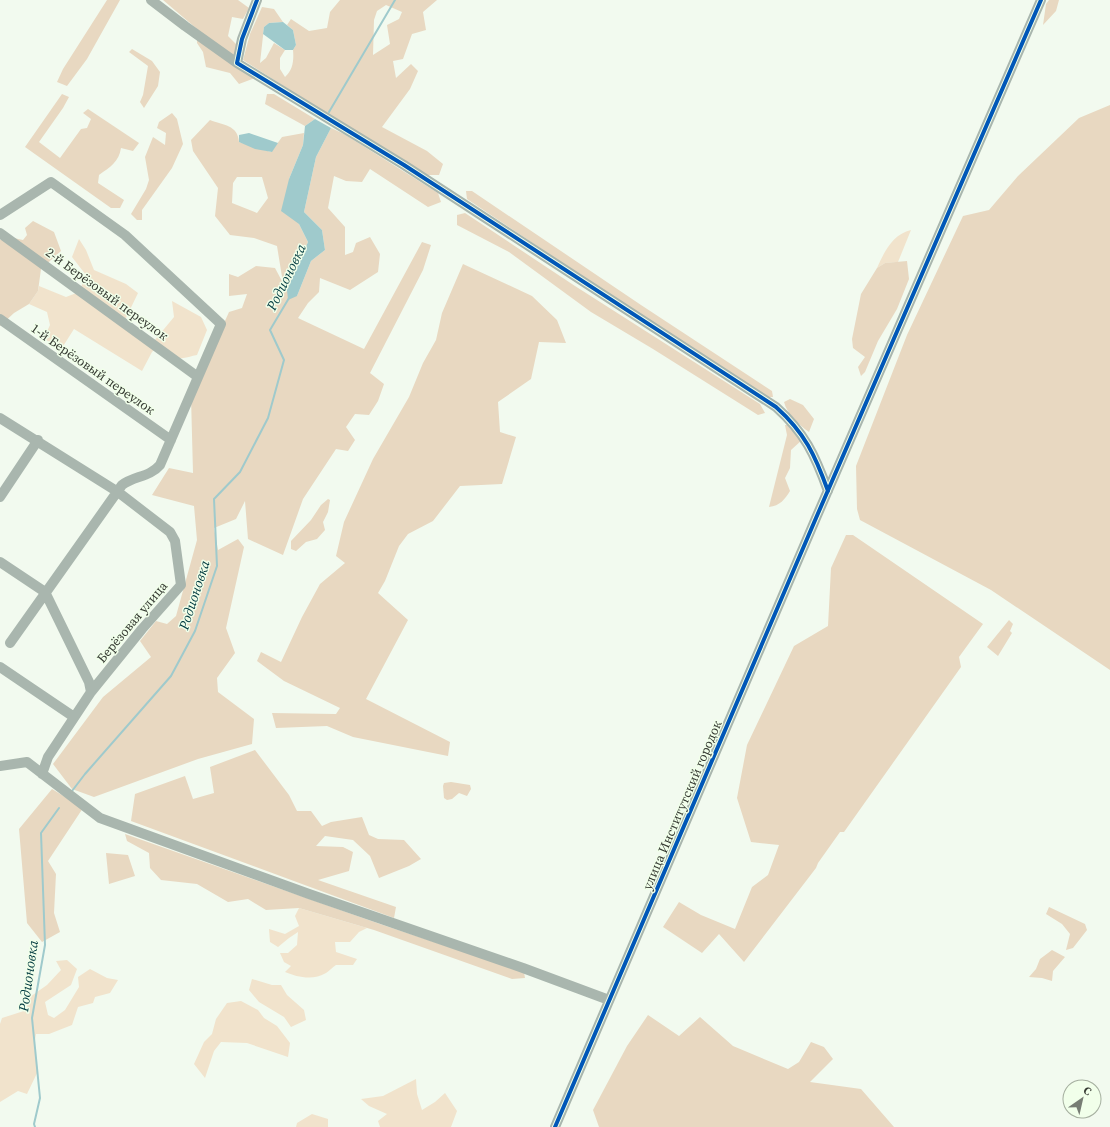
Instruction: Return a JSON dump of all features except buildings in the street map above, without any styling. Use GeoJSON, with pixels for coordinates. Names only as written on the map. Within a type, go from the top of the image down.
{"type":"FeatureCollection","features":[{"type":"Feature","properties":{"kind":"street"},"geometry":{"type":"LineString","coordinates":[[151,0],[237,63],[404,165],[776,407],[803,435],[819,465],[828,491]]}},
{"type":"Feature","properties":{"kind":"street"},"geometry":{"type":"LineString","coordinates":[[237,63],[242,38],[258,0]]}},
{"type":"Feature","properties":{"kind":"street","name":"улица Институтский городок"},"geometry":{"type":"LineString","coordinates":[[555,1127],[1041,0]]}},
{"type":"Feature","properties":{"kind":"street"},"geometry":{"type":"LineString","coordinates":[[0,215],[51,182],[126,235],[221,324],[160,465],[154,471],[128,481],[122,485],[10,643]]}},
{"type":"Feature","properties":{"kind":"street","name":"2-й Берёзовый переулок"},"geometry":{"type":"LineString","coordinates":[[0,233],[198,377]]}},
{"type":"Feature","properties":{"kind":"street","name":"1-й Берёзовый переулок"},"geometry":{"type":"LineString","coordinates":[[0,319],[170,440]]}},
{"type":"Feature","properties":{"kind":"street","name":"Берёзовая улица"},"geometry":{"type":"LineString","coordinates":[[0,418],[38,440],[118,492],[170,532],[175,541],[181,585],[142,629],[91,692],[48,758],[42,774]]}},
{"type":"Feature","properties":{"kind":"street"},"geometry":{"type":"LineString","coordinates":[[0,497],[38,440]]}},
{"type":"Feature","properties":{"kind":"street"},"geometry":{"type":"LineString","coordinates":[[0,562],[45,592],[89,682],[91,692]]}},
{"type":"Feature","properties":{"kind":"street"},"geometry":{"type":"LineString","coordinates":[[0,668],[74,717]]}},
{"type":"Feature","properties":{"kind":"street"},"geometry":{"type":"LineString","coordinates":[[0,766],[27,762],[100,818],[609,1000]]}},
{"type":"Feature","properties":{"kind":"shaded area"},"geometry":{"type":"Polygon","coordinates":[[[107,0],[120,0],[87,59],[67,86],[57,82],[63,69],[107,0]]]}},
{"type":"Feature","properties":{"kind":"shaded area"},"geometry":{"type":"Polygon","coordinates":[[[163,0],[238,0],[249,8],[243,19],[232,17],[228,36],[239,47],[235,65],[255,78],[239,84],[230,73],[206,67],[203,52],[197,43],[197,29],[163,0]]]}},
{"type":"Feature","properties":{"kind":"shaded area"},"geometry":{"type":"Polygon","coordinates":[[[340,0],[437,0],[423,12],[426,30],[412,34],[403,59],[393,61],[396,78],[411,64],[418,71],[410,89],[382,127],[427,151],[443,164],[439,175],[428,175],[243,60],[250,34],[262,7],[274,9],[283,22],[269,23],[264,27],[260,63],[266,58],[274,43],[285,50],[280,58],[280,69],[285,77],[291,68],[293,61],[293,50],[296,45],[293,30],[287,25],[291,19],[309,31],[327,28],[330,12],[340,0]],[[386,5],[377,11],[374,20],[373,55],[390,44],[387,25],[399,19],[402,12],[386,5]]]}},
{"type":"Feature","properties":{"kind":"shaded area"},"geometry":{"type":"Polygon","coordinates":[[[1049,0],[1059,0],[1056,11],[1043,25],[1046,4],[1049,0]]]}},
{"type":"Feature","properties":{"kind":"shaded area"},"geometry":{"type":"Polygon","coordinates":[[[132,49],[152,61],[160,72],[158,86],[144,108],[140,102],[143,95],[148,66],[129,52],[132,49]]]}},
{"type":"Feature","properties":{"kind":"shaded area"},"geometry":{"type":"Polygon","coordinates":[[[62,94],[69,97],[39,142],[60,158],[81,129],[87,128],[91,119],[83,113],[88,109],[139,143],[133,151],[121,148],[116,161],[99,175],[98,183],[124,200],[120,208],[111,208],[25,147],[62,94]]]}},
{"type":"Feature","properties":{"kind":"shaded area"},"geometry":{"type":"Polygon","coordinates":[[[267,94],[274,94],[315,119],[305,126],[265,104],[267,94]]]}},
{"type":"Feature","properties":{"kind":"shaded area"},"geometry":{"type":"Polygon","coordinates":[[[1110,105],[1110,670],[991,590],[860,520],[857,509],[856,466],[907,335],[963,216],[989,210],[1018,176],[1079,118],[1110,105]]]}},
{"type":"Feature","properties":{"kind":"shaded area"},"geometry":{"type":"Polygon","coordinates":[[[172,113],[177,119],[183,144],[172,168],[142,210],[142,220],[137,220],[131,214],[146,189],[149,180],[145,157],[153,137],[165,145],[166,133],[157,128],[159,122],[172,113]]]}},
{"type":"Feature","properties":{"kind":"shaded area"},"geometry":{"type":"Polygon","coordinates":[[[210,120],[229,126],[233,129],[238,136],[239,142],[271,152],[282,137],[304,133],[303,145],[289,179],[299,224],[308,242],[287,290],[297,296],[311,261],[325,250],[322,230],[304,212],[316,157],[331,128],[344,134],[438,193],[441,202],[428,207],[370,169],[362,182],[346,181],[334,176],[328,208],[345,227],[345,255],[353,252],[356,243],[370,237],[380,254],[378,272],[350,290],[320,278],[319,292],[308,303],[298,318],[364,349],[422,242],[431,245],[423,270],[370,373],[384,384],[378,401],[369,415],[355,414],[346,427],[355,440],[348,451],[336,449],[303,499],[283,555],[248,539],[245,501],[236,519],[214,528],[218,550],[238,539],[244,547],[226,628],[235,653],[217,678],[218,692],[254,719],[252,744],[198,759],[94,797],[72,789],[53,764],[103,697],[151,657],[140,641],[156,621],[167,624],[176,616],[197,540],[194,506],[152,495],[169,468],[193,473],[191,397],[229,312],[242,308],[247,294],[229,296],[229,274],[238,277],[256,266],[275,268],[283,283],[277,246],[254,238],[230,235],[215,216],[218,188],[193,151],[191,140],[210,120]],[[237,177],[233,183],[232,203],[257,213],[268,198],[262,177],[237,177]]]}},
{"type":"Feature","properties":{"kind":"shaded area"},"geometry":{"type":"Polygon","coordinates":[[[466,191],[472,191],[772,391],[773,397],[763,397],[467,199],[466,191]]]}},
{"type":"Feature","properties":{"kind":"shaded area"},"geometry":{"type":"Polygon","coordinates":[[[465,213],[575,286],[760,404],[765,413],[758,415],[591,312],[509,252],[457,225],[457,215],[465,213]]]}},
{"type":"Feature","properties":{"kind":"shaded area"},"geometry":{"type":"Polygon","coordinates":[[[33,221],[54,232],[61,251],[41,269],[38,291],[29,304],[14,313],[0,326],[0,240],[9,237],[23,240],[27,235],[25,228],[33,221]]]}},
{"type":"Feature","properties":{"kind":"shaded area"},"geometry":{"type":"Polygon","coordinates":[[[911,230],[898,262],[885,263],[877,268],[890,244],[899,235],[911,230]]]}},
{"type":"Feature","properties":{"kind":"shaded area"},"geometry":{"type":"Polygon","coordinates":[[[79,239],[86,250],[94,270],[126,284],[138,293],[125,320],[154,341],[174,317],[172,301],[201,317],[207,330],[197,355],[179,358],[157,347],[152,352],[142,371],[74,329],[60,351],[44,338],[50,325],[47,312],[29,304],[38,291],[39,286],[66,297],[79,292],[86,275],[72,257],[79,239]]]}},
{"type":"Feature","properties":{"kind":"shaded area"},"geometry":{"type":"Polygon","coordinates":[[[907,261],[909,279],[897,309],[878,341],[865,372],[861,376],[858,367],[865,357],[853,348],[852,339],[861,294],[877,268],[885,263],[907,261]]]}},
{"type":"Feature","properties":{"kind":"shaded area"},"geometry":{"type":"Polygon","coordinates":[[[463,264],[532,296],[557,320],[566,343],[539,342],[531,379],[498,402],[500,432],[516,437],[502,484],[460,486],[433,521],[408,534],[399,546],[385,581],[378,593],[408,620],[366,699],[450,742],[448,756],[353,737],[327,726],[276,728],[272,713],[336,714],[340,708],[284,681],[257,661],[261,652],[281,662],[302,617],[320,584],[345,563],[336,556],[344,522],[373,459],[409,397],[423,363],[436,340],[442,313],[463,264]]]}},
{"type":"Feature","properties":{"kind":"shaded area"},"geometry":{"type":"Polygon","coordinates":[[[790,399],[803,405],[814,419],[809,432],[797,423],[788,411],[784,402],[790,399]]]}},
{"type":"Feature","properties":{"kind":"shaded area"},"geometry":{"type":"Polygon","coordinates":[[[785,425],[791,425],[802,440],[791,450],[790,468],[785,478],[790,491],[779,504],[769,507],[787,435],[785,425]]]}},
{"type":"Feature","properties":{"kind":"shaded area"},"geometry":{"type":"Polygon","coordinates":[[[328,499],[330,500],[328,512],[323,522],[325,530],[317,539],[306,542],[296,551],[291,549],[291,541],[311,520],[321,505],[328,499]]]}},
{"type":"Feature","properties":{"kind":"shaded area"},"geometry":{"type":"Polygon","coordinates":[[[846,535],[853,535],[983,624],[959,657],[961,667],[844,832],[840,832],[816,868],[744,962],[719,934],[702,953],[663,927],[679,902],[701,915],[735,929],[752,887],[768,875],[779,845],[751,842],[737,798],[747,745],[794,646],[828,626],[831,568],[846,535]]]}},
{"type":"Feature","properties":{"kind":"shaded area"},"geometry":{"type":"Polygon","coordinates":[[[1009,620],[1013,624],[1010,631],[1012,633],[998,656],[987,647],[1009,620]]]}},
{"type":"Feature","properties":{"kind":"shaded area"},"geometry":{"type":"Polygon","coordinates":[[[255,750],[289,795],[297,811],[311,811],[322,826],[331,822],[362,817],[369,835],[378,839],[404,840],[421,859],[409,866],[379,878],[370,856],[353,840],[325,836],[316,846],[343,847],[353,852],[349,871],[318,880],[396,907],[394,918],[131,821],[135,794],[185,776],[193,799],[214,793],[210,767],[255,750]]]}},
{"type":"Feature","properties":{"kind":"shaded area"},"geometry":{"type":"Polygon","coordinates":[[[451,782],[470,785],[471,789],[467,796],[459,793],[452,799],[447,800],[444,798],[444,783],[451,782]]]}},
{"type":"Feature","properties":{"kind":"shaded area"},"geometry":{"type":"Polygon","coordinates":[[[52,789],[83,808],[48,861],[56,874],[54,913],[60,932],[42,942],[27,923],[19,829],[52,789]]]}},
{"type":"Feature","properties":{"kind":"shaded area"},"geometry":{"type":"Polygon","coordinates":[[[125,834],[380,924],[524,972],[525,978],[512,979],[374,930],[299,908],[266,910],[248,899],[228,902],[197,884],[161,880],[150,868],[149,853],[127,841],[125,834]]]}},
{"type":"Feature","properties":{"kind":"shaded area"},"geometry":{"type":"Polygon","coordinates":[[[106,853],[128,855],[135,876],[109,884],[106,853]]]}},
{"type":"Feature","properties":{"kind":"shaded area"},"geometry":{"type":"Polygon","coordinates":[[[1049,907],[1085,924],[1087,930],[1073,948],[1066,950],[1070,934],[1062,924],[1046,914],[1049,907]]]}},
{"type":"Feature","properties":{"kind":"shaded area"},"geometry":{"type":"Polygon","coordinates":[[[299,908],[367,928],[359,932],[350,942],[335,942],[336,952],[357,959],[353,965],[336,965],[326,973],[310,978],[300,977],[285,972],[291,966],[284,962],[280,953],[288,953],[297,945],[298,932],[278,947],[270,942],[269,929],[285,934],[299,926],[295,916],[299,908]]]}},
{"type":"Feature","properties":{"kind":"shaded area"},"geometry":{"type":"Polygon","coordinates":[[[1052,950],[1065,957],[1053,971],[1052,981],[1042,978],[1029,977],[1036,969],[1040,959],[1052,950]]]}},
{"type":"Feature","properties":{"kind":"shaded area"},"geometry":{"type":"Polygon","coordinates":[[[67,960],[77,969],[71,985],[45,1002],[48,1015],[54,1018],[65,1010],[79,987],[78,977],[90,969],[107,978],[118,980],[110,993],[95,997],[93,1003],[78,1007],[72,1025],[49,1034],[36,1034],[34,1046],[38,1071],[27,1094],[18,1091],[0,1102],[0,1024],[2,1018],[27,1010],[27,999],[47,985],[61,970],[56,961],[67,960]]]}},
{"type":"Feature","properties":{"kind":"shaded area"},"geometry":{"type":"Polygon","coordinates":[[[252,979],[272,985],[281,985],[287,995],[304,1010],[306,1020],[291,1027],[284,1017],[259,1002],[249,990],[252,979]]]}},
{"type":"Feature","properties":{"kind":"shaded area"},"geometry":{"type":"Polygon","coordinates":[[[241,1001],[258,1010],[264,1018],[277,1026],[290,1043],[288,1057],[247,1043],[221,1042],[214,1051],[205,1078],[194,1064],[204,1042],[212,1034],[216,1019],[227,1003],[241,1001]]]}},
{"type":"Feature","properties":{"kind":"shaded area"},"geometry":{"type":"Polygon","coordinates":[[[648,1015],[679,1036],[700,1017],[733,1046],[788,1069],[799,1062],[811,1042],[824,1047],[833,1059],[810,1082],[861,1089],[894,1127],[599,1127],[593,1110],[627,1046],[648,1015]]]}},
{"type":"Feature","properties":{"kind":"shaded area"},"geometry":{"type":"Polygon","coordinates":[[[416,1079],[417,1094],[422,1110],[435,1102],[445,1093],[457,1111],[451,1127],[380,1127],[378,1121],[387,1114],[369,1106],[361,1099],[383,1096],[416,1079]]]}},
{"type":"Feature","properties":{"kind":"shaded area"},"geometry":{"type":"Polygon","coordinates":[[[312,1114],[328,1119],[328,1127],[296,1127],[297,1123],[312,1114]]]}},
{"type":"Feature","properties":{"kind":"water"},"geometry":{"type":"Polygon","coordinates":[[[283,22],[293,30],[296,45],[293,50],[285,50],[263,34],[264,27],[269,23],[283,22]]]}},
{"type":"Feature","properties":{"kind":"water"},"geometry":{"type":"Polygon","coordinates":[[[315,119],[331,128],[316,157],[304,212],[322,230],[325,250],[311,261],[297,296],[288,300],[287,290],[308,242],[299,224],[281,211],[289,179],[303,145],[305,126],[315,119]]]}},
{"type":"Feature","properties":{"kind":"water"},"geometry":{"type":"Polygon","coordinates":[[[249,133],[278,143],[272,152],[255,149],[239,142],[239,135],[249,133]]]}},
{"type":"Feature","properties":{"kind":"waterway","name":"Родионовка"},"geometry":{"type":"LineString","coordinates":[[329,112],[395,0]]}},
{"type":"Feature","properties":{"kind":"waterway","name":"Родионовка"},"geometry":{"type":"LineString","coordinates":[[72,791],[85,774],[171,676],[195,631],[217,566],[214,499],[240,472],[268,418],[284,360],[270,330],[289,298]]}},
{"type":"Feature","properties":{"kind":"waterway","name":"Родионовка"},"geometry":{"type":"LineString","coordinates":[[35,1127],[34,1124],[40,1098],[32,1018],[45,945],[41,833],[59,808]]}},
{"type":"Feature","properties":{"kind":"cycle path"},"geometry":{"type":"LineString","coordinates":[[257,0],[242,39],[237,63],[404,165],[776,407],[795,426],[808,445],[828,491]]}},
{"type":"Feature","properties":{"kind":"cycle path"},"geometry":{"type":"LineString","coordinates":[[555,1127],[816,518],[1041,0]]}}]}
